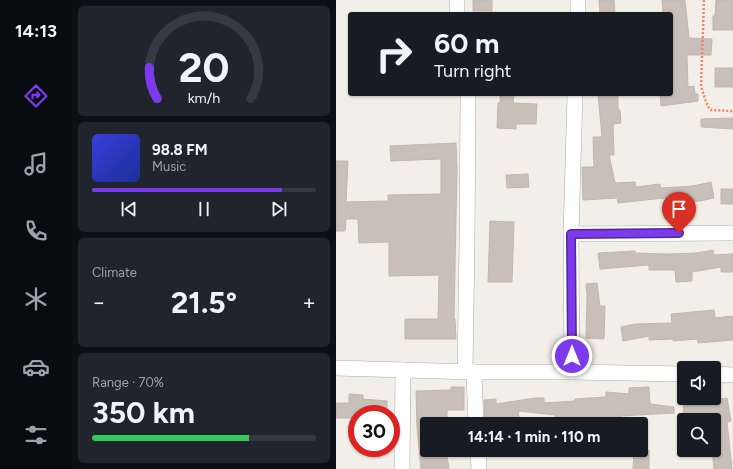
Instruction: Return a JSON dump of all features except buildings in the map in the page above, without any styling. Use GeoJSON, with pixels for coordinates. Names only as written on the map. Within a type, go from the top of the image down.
{"type":"FeatureCollection","features":[{"type":"Feature","properties":{"kind":"street"},"geometry":{"type":"LineString","coordinates":[[457,0],[457,12]]}},
{"type":"Feature","properties":{"kind":"street"},"geometry":{"type":"LineString","coordinates":[[578,0],[578,12]]}},
{"type":"Feature","properties":{"kind":"street"},"geometry":{"type":"LineString","coordinates":[[468,96],[467,244],[469,371],[475,417]]}},
{"type":"Feature","properties":{"kind":"street"},"geometry":{"type":"LineString","coordinates":[[572,372],[571,234],[575,96]]}},
{"type":"Feature","properties":{"kind":"street"},"geometry":{"type":"LineString","coordinates":[[571,234],[733,233]]}},
{"type":"Feature","properties":{"kind":"street"},"geometry":{"type":"LineString","coordinates":[[336,368],[677,374]]}},
{"type":"Feature","properties":{"kind":"street"},"geometry":{"type":"LineString","coordinates":[[402,469],[403,370]]}},
{"type":"Feature","properties":{"kind":"street"},"geometry":{"type":"LineString","coordinates":[[721,374],[733,375]]}},
{"type":"Feature","properties":{"kind":"street"},"geometry":{"type":"LineString","coordinates":[[478,457],[479,469]]}},
{"type":"Feature","properties":{"kind":"path"},"geometry":{"type":"LineString","coordinates":[[704,0],[701,86],[710,110],[733,111]]}},
{"type":"Feature","properties":{"kind":"route"},"geometry":{"type":"LineString","coordinates":[[572,356],[571,234],[679,233]]}}]}
